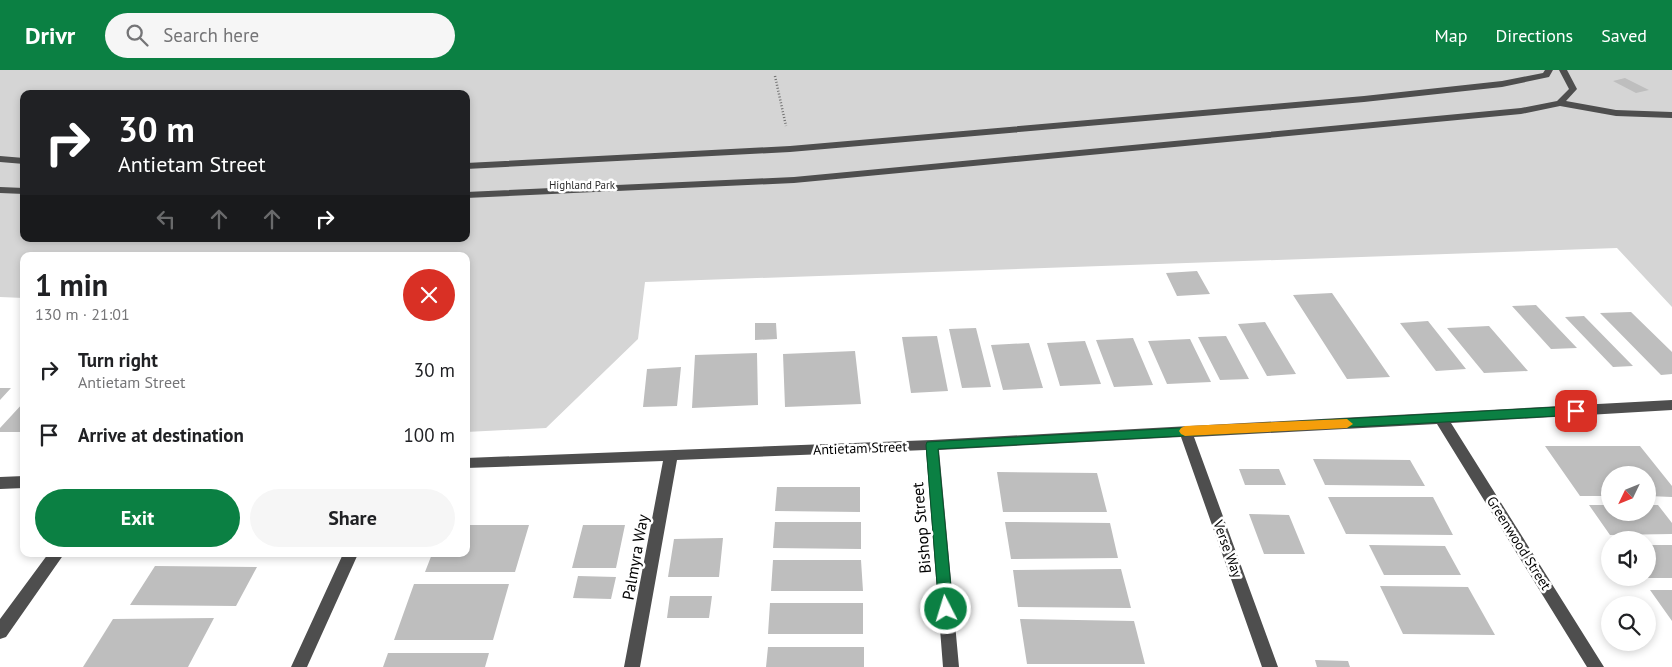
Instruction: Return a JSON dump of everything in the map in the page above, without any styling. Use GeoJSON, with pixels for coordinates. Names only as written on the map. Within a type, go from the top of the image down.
{"type":"FeatureCollection","features":[{"type":"Feature","properties":{"kind":"street"},"geometry":{"type":"LineString","coordinates":[[470,166],[790,149],[1345,100],[1502,84],[1546,75],[1549,70]]}},
{"type":"Feature","properties":{"kind":"street"},"geometry":{"type":"LineString","coordinates":[[1560,103],[1573,89],[1563,70]]}},
{"type":"Feature","properties":{"kind":"street"},"geometry":{"type":"LineString","coordinates":[[470,195],[794,180],[1521,111],[1560,103],[1616,113],[1672,115]]}},
{"type":"Feature","properties":{"kind":"street"},"geometry":{"type":"LineString","coordinates":[[0,159],[20,161]]}},
{"type":"Feature","properties":{"kind":"street"},"geometry":{"type":"LineString","coordinates":[[0,190],[20,191]]}},
{"type":"Feature","properties":{"kind":"street","name":"Antietam Street"},"geometry":{"type":"LineString","coordinates":[[470,463],[932,445],[1441,419],[1672,405]]}},
{"type":"Feature","properties":{"kind":"street","name":"Greenwood Street"},"geometry":{"type":"LineString","coordinates":[[1441,419],[1596,667]]}},
{"type":"Feature","properties":{"kind":"street","name":"Verse Way"},"geometry":{"type":"LineString","coordinates":[[1186,431],[1270,667]]}},
{"type":"Feature","properties":{"kind":"street","name":"Bishop Street"},"geometry":{"type":"LineString","coordinates":[[932,445],[951,667]]}},
{"type":"Feature","properties":{"kind":"street","name":"Palmyra Way"},"geometry":{"type":"LineString","coordinates":[[632,667],[671,454]]}},
{"type":"Feature","properties":{"kind":"street"},"geometry":{"type":"LineString","coordinates":[[0,483],[20,482]]}},
{"type":"Feature","properties":{"kind":"street"},"geometry":{"type":"LineString","coordinates":[[0,632],[54,557]]}},
{"type":"Feature","properties":{"kind":"street"},"geometry":{"type":"LineString","coordinates":[[299,667],[349,557]]}},
{"type":"Feature","properties":{"kind":"green space","name":"Highland Park"},"geometry":{"type":"Polygon","coordinates":[[[0,70],[1672,70],[1672,307],[1617,248],[645,282],[638,339],[546,428],[470,432],[470,252],[20,252],[20,298],[0,297],[0,70]]]}},
{"type":"Feature","properties":{"kind":"building"},"geometry":{"type":"Polygon","coordinates":[[[1625,78],[1649,90],[1636,93],[1613,81],[1625,78]]]}},
{"type":"Feature","properties":{"kind":"building"},"geometry":{"type":"Polygon","coordinates":[[[1197,271],[1210,294],[1177,296],[1166,273],[1197,271]]]}},
{"type":"Feature","properties":{"kind":"building"},"geometry":{"type":"Polygon","coordinates":[[[1332,293],[1390,377],[1347,379],[1293,295],[1332,293]]]}},
{"type":"Feature","properties":{"kind":"building"},"geometry":{"type":"Polygon","coordinates":[[[1536,305],[1577,348],[1551,349],[1512,306],[1536,305]]]}},
{"type":"Feature","properties":{"kind":"building"},"geometry":{"type":"Polygon","coordinates":[[[1631,312],[1672,352],[1672,374],[1661,375],[1600,313],[1631,312]]]}},
{"type":"Feature","properties":{"kind":"building"},"geometry":{"type":"Polygon","coordinates":[[[1584,316],[1633,366],[1613,367],[1565,317],[1584,316]]]}},
{"type":"Feature","properties":{"kind":"building"},"geometry":{"type":"Polygon","coordinates":[[[1428,321],[1466,369],[1436,371],[1400,323],[1428,321]]]}},
{"type":"Feature","properties":{"kind":"building"},"geometry":{"type":"Polygon","coordinates":[[[1265,322],[1296,374],[1267,376],[1238,324],[1265,322]]]}},
{"type":"Feature","properties":{"kind":"building"},"geometry":{"type":"Polygon","coordinates":[[[755,323],[776,323],[777,339],[755,340],[755,323]]]}},
{"type":"Feature","properties":{"kind":"building"},"geometry":{"type":"Polygon","coordinates":[[[1489,326],[1528,371],[1484,373],[1447,328],[1489,326]]]}},
{"type":"Feature","properties":{"kind":"building"},"geometry":{"type":"Polygon","coordinates":[[[976,328],[991,387],[962,388],[949,329],[976,328]]]}},
{"type":"Feature","properties":{"kind":"building"},"geometry":{"type":"Polygon","coordinates":[[[937,336],[948,391],[911,393],[902,337],[937,336]]]}},
{"type":"Feature","properties":{"kind":"building"},"geometry":{"type":"Polygon","coordinates":[[[1226,336],[1249,379],[1220,380],[1198,337],[1226,336]]]}},
{"type":"Feature","properties":{"kind":"building"},"geometry":{"type":"Polygon","coordinates":[[[1133,338],[1153,385],[1114,387],[1096,340],[1133,338]]]}},
{"type":"Feature","properties":{"kind":"building"},"geometry":{"type":"Polygon","coordinates":[[[1190,339],[1211,382],[1167,384],[1148,341],[1190,339]]]}},
{"type":"Feature","properties":{"kind":"building"},"geometry":{"type":"Polygon","coordinates":[[[1085,341],[1101,384],[1060,386],[1047,343],[1085,341]]]}},
{"type":"Feature","properties":{"kind":"building"},"geometry":{"type":"Polygon","coordinates":[[[1029,343],[1043,388],[1003,390],[991,345],[1029,343]]]}},
{"type":"Feature","properties":{"kind":"building"},"geometry":{"type":"Polygon","coordinates":[[[855,351],[861,404],[785,407],[783,354],[855,351]]]}},
{"type":"Feature","properties":{"kind":"building"},"geometry":{"type":"Polygon","coordinates":[[[757,353],[758,405],[692,408],[695,355],[757,353]]]}},
{"type":"Feature","properties":{"kind":"building"},"geometry":{"type":"Polygon","coordinates":[[[681,367],[677,406],[643,407],[647,369],[681,367]]]}},
{"type":"Feature","properties":{"kind":"building"},"geometry":{"type":"Polygon","coordinates":[[[0,388],[11,388],[0,400],[0,388]]]}},
{"type":"Feature","properties":{"kind":"building"},"geometry":{"type":"Polygon","coordinates":[[[20,406],[20,432],[0,432],[0,428],[20,406]]]}},
{"type":"Feature","properties":{"kind":"building"},"geometry":{"type":"Polygon","coordinates":[[[1545,446],[1640,446],[1656,466],[1601,466],[1601,496],[1580,496],[1545,446]]]}},
{"type":"Feature","properties":{"kind":"building"},"geometry":{"type":"Polygon","coordinates":[[[1313,459],[1410,460],[1425,486],[1325,485],[1313,459]]]}},
{"type":"Feature","properties":{"kind":"building"},"geometry":{"type":"Polygon","coordinates":[[[1656,466],[1672,486],[1672,497],[1656,496],[1656,466]]]}},
{"type":"Feature","properties":{"kind":"building"},"geometry":{"type":"Polygon","coordinates":[[[1239,469],[1279,469],[1286,485],[1245,485],[1239,469]]]}},
{"type":"Feature","properties":{"kind":"building"},"geometry":{"type":"Polygon","coordinates":[[[997,472],[1097,473],[1107,512],[1003,512],[997,472]]]}},
{"type":"Feature","properties":{"kind":"building"},"geometry":{"type":"Polygon","coordinates":[[[777,487],[860,487],[860,512],[775,511],[777,487]]]}},
{"type":"Feature","properties":{"kind":"building"},"geometry":{"type":"Polygon","coordinates":[[[1328,497],[1433,497],[1453,535],[1346,534],[1328,497]]]}},
{"type":"Feature","properties":{"kind":"building"},"geometry":{"type":"Polygon","coordinates":[[[1589,505],[1601,505],[1601,521],[1656,521],[1656,505],[1658,505],[1672,523],[1672,534],[1656,534],[1656,531],[1607,531],[1589,505]]]}},
{"type":"Feature","properties":{"kind":"building"},"geometry":{"type":"Polygon","coordinates":[[[1249,514],[1289,515],[1305,554],[1264,554],[1249,514]]]}},
{"type":"Feature","properties":{"kind":"building"},"geometry":{"type":"Polygon","coordinates":[[[775,522],[861,522],[861,549],[773,548],[775,522]]]}},
{"type":"Feature","properties":{"kind":"building"},"geometry":{"type":"Polygon","coordinates":[[[1005,522],[1110,523],[1118,558],[1011,559],[1005,522]]]}},
{"type":"Feature","properties":{"kind":"building"},"geometry":{"type":"Polygon","coordinates":[[[470,525],[529,525],[515,572],[425,572],[431,557],[470,557],[470,525]]]}},
{"type":"Feature","properties":{"kind":"building"},"geometry":{"type":"Polygon","coordinates":[[[583,525],[625,525],[616,568],[572,568],[583,525]]]}},
{"type":"Feature","properties":{"kind":"building"},"geometry":{"type":"Polygon","coordinates":[[[723,538],[719,577],[668,577],[674,539],[723,538]]]}},
{"type":"Feature","properties":{"kind":"building"},"geometry":{"type":"Polygon","coordinates":[[[1369,545],[1445,546],[1461,575],[1384,575],[1369,545]]]}},
{"type":"Feature","properties":{"kind":"building"},"geometry":{"type":"Polygon","coordinates":[[[1656,545],[1672,545],[1672,578],[1656,578],[1656,545]]]}},
{"type":"Feature","properties":{"kind":"building"},"geometry":{"type":"Polygon","coordinates":[[[773,560],[861,560],[863,591],[771,591],[773,560]]]}},
{"type":"Feature","properties":{"kind":"building"},"geometry":{"type":"Polygon","coordinates":[[[155,566],[257,567],[236,606],[130,605],[155,566]]]}},
{"type":"Feature","properties":{"kind":"building"},"geometry":{"type":"Polygon","coordinates":[[[1121,569],[1131,608],[1018,607],[1013,570],[1121,569]]]}},
{"type":"Feature","properties":{"kind":"building"},"geometry":{"type":"Polygon","coordinates":[[[578,576],[616,577],[611,599],[573,598],[578,576]]]}},
{"type":"Feature","properties":{"kind":"building"},"geometry":{"type":"Polygon","coordinates":[[[414,584],[509,584],[493,640],[394,640],[414,584]]]}},
{"type":"Feature","properties":{"kind":"building"},"geometry":{"type":"Polygon","coordinates":[[[1380,586],[1468,587],[1495,635],[1403,634],[1380,586]]]}},
{"type":"Feature","properties":{"kind":"building"},"geometry":{"type":"Polygon","coordinates":[[[1650,590],[1672,590],[1672,621],[1656,596],[1650,590]]]}},
{"type":"Feature","properties":{"kind":"building"},"geometry":{"type":"Polygon","coordinates":[[[670,596],[712,596],[709,618],[667,618],[670,596]]]}},
{"type":"Feature","properties":{"kind":"building"},"geometry":{"type":"Polygon","coordinates":[[[770,603],[863,603],[863,634],[768,634],[770,603]]]}},
{"type":"Feature","properties":{"kind":"building"},"geometry":{"type":"Polygon","coordinates":[[[214,618],[188,667],[83,667],[113,619],[214,618]]]}},
{"type":"Feature","properties":{"kind":"building"},"geometry":{"type":"Polygon","coordinates":[[[1020,619],[1134,621],[1145,664],[1027,664],[1020,619]]]}},
{"type":"Feature","properties":{"kind":"building"},"geometry":{"type":"Polygon","coordinates":[[[768,647],[864,647],[864,667],[766,667],[768,647]]]}},
{"type":"Feature","properties":{"kind":"building"},"geometry":{"type":"Polygon","coordinates":[[[388,653],[489,653],[485,667],[383,667],[388,653]]]}},
{"type":"Feature","properties":{"kind":"building"},"geometry":{"type":"Polygon","coordinates":[[[1315,660],[1348,661],[1350,667],[1317,667],[1315,660]]]}},
{"type":"Feature","properties":{"kind":"slow traffic"},"geometry":{"type":"LineString","coordinates":[[1185,431],[1347,424]]}},
{"type":"Feature","properties":{"kind":"route"},"geometry":{"type":"LineString","coordinates":[[946,609],[932,445],[1576,411]]}}]}
